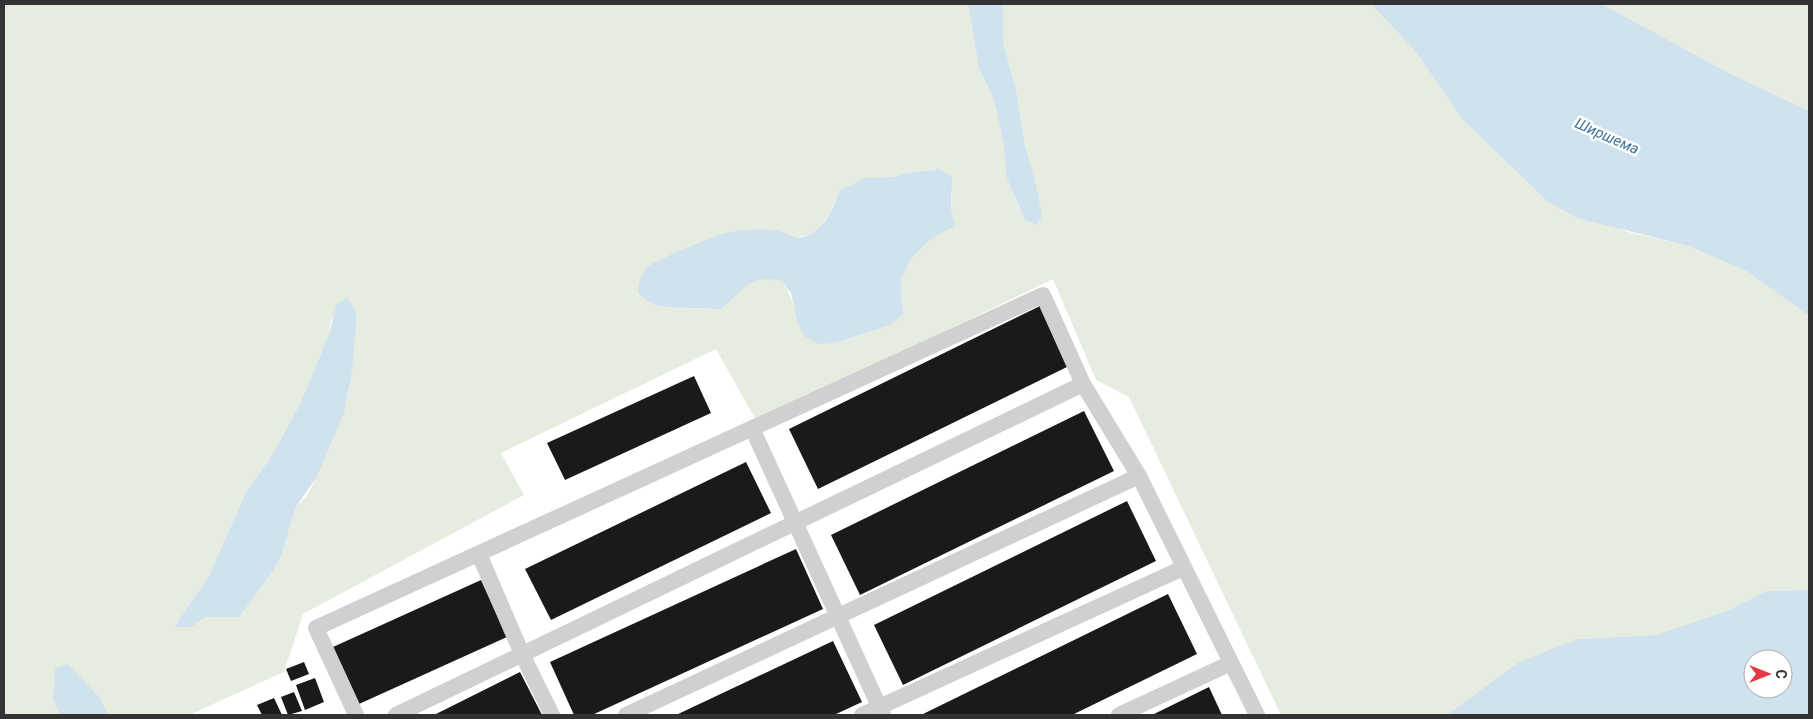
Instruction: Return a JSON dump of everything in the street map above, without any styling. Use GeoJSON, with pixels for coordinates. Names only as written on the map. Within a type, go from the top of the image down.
{"type":"FeatureCollection","features":[{"type":"Feature","properties":{"kind":"lane"},"geometry":{"type":"LineString","coordinates":[[356,715],[316,628],[1043,295],[1083,384],[1138,476],[1258,715]]}},
{"type":"Feature","properties":{"kind":"lane"},"geometry":{"type":"LineString","coordinates":[[396,715],[1083,384]]}},
{"type":"Feature","properties":{"kind":"lane"},"geometry":{"type":"LineString","coordinates":[[752,428],[882,711]]}},
{"type":"Feature","properties":{"kind":"lane"},"geometry":{"type":"LineString","coordinates":[[626,715],[1138,476]]}},
{"type":"Feature","properties":{"kind":"lane"},"geometry":{"type":"LineString","coordinates":[[479,554],[522,654],[552,715]]}},
{"type":"Feature","properties":{"kind":"lane"},"geometry":{"type":"LineString","coordinates":[[862,715],[882,711],[1183,568]]}},
{"type":"Feature","properties":{"kind":"lane"},"geometry":{"type":"LineString","coordinates":[[1119,715],[1231,663]]}},
{"type":"Feature","properties":{"kind":"shaded area"},"geometry":{"type":"Polygon","coordinates":[[[4,4],[968,4],[979,68],[994,100],[1004,146],[1006,176],[1025,220],[1038,198],[1025,146],[1017,94],[1003,42],[1003,4],[1371,4],[1415,51],[1463,120],[1547,201],[1628,232],[1688,246],[1748,272],[1809,316],[1809,590],[1766,591],[1729,610],[1656,635],[1578,639],[1447,715],[1281,715],[1129,397],[1096,380],[1053,279],[757,422],[716,349],[501,453],[524,495],[303,614],[284,672],[189,715],[107,715],[68,664],[53,683],[60,715],[4,715],[4,4]],[[939,169],[893,177],[864,178],[839,191],[828,216],[816,230],[801,237],[791,237],[776,231],[751,234],[666,257],[656,264],[638,293],[649,302],[667,307],[720,310],[747,285],[762,280],[782,281],[789,294],[805,337],[837,342],[890,325],[904,314],[901,283],[910,261],[930,240],[956,226],[951,210],[952,193],[939,169]],[[356,311],[331,319],[329,334],[301,402],[271,457],[245,494],[209,576],[174,627],[205,617],[239,616],[273,571],[281,556],[296,507],[308,494],[316,478],[348,396],[356,311]]]}},
{"type":"Feature","properties":{"kind":"shaded area"},"geometry":{"type":"Polygon","coordinates":[[[1602,4],[1809,4],[1809,111],[1727,72],[1602,4]]]}},
{"type":"Feature","properties":{"kind":"water"},"geometry":{"type":"Polygon","coordinates":[[[968,4],[1003,4],[1003,42],[1017,94],[1025,146],[1035,180],[1042,216],[1037,225],[1025,220],[1006,176],[1004,146],[994,100],[979,68],[968,4]]]}},
{"type":"Feature","properties":{"kind":"water","name":"Ширшема"},"geometry":{"type":"Polygon","coordinates":[[[1371,4],[1602,4],[1727,72],[1809,111],[1809,316],[1748,272],[1688,246],[1577,218],[1547,201],[1463,120],[1415,51],[1371,4]]]}},
{"type":"Feature","properties":{"kind":"water"},"geometry":{"type":"Polygon","coordinates":[[[939,169],[952,176],[951,210],[956,226],[930,240],[910,261],[901,283],[904,314],[890,325],[837,342],[819,344],[805,337],[798,324],[791,293],[782,281],[771,279],[754,282],[747,286],[720,310],[667,307],[649,302],[638,293],[640,280],[646,268],[686,248],[741,230],[773,230],[793,237],[806,236],[813,233],[827,218],[839,191],[864,178],[893,177],[939,169]]]}},
{"type":"Feature","properties":{"kind":"water"},"geometry":{"type":"Polygon","coordinates":[[[347,297],[356,311],[356,328],[351,379],[344,413],[316,478],[296,507],[281,556],[273,571],[239,617],[205,617],[191,627],[174,627],[209,576],[245,494],[271,457],[301,402],[329,334],[336,306],[347,297]]]}},
{"type":"Feature","properties":{"kind":"water"},"geometry":{"type":"Polygon","coordinates":[[[1809,590],[1809,715],[1447,715],[1519,662],[1578,639],[1656,635],[1729,610],[1766,591],[1809,590]]]}},
{"type":"Feature","properties":{"kind":"water"},"geometry":{"type":"Polygon","coordinates":[[[68,664],[101,699],[108,715],[60,715],[53,699],[55,668],[68,664]]]}},
{"type":"Feature","properties":{"kind":"building"},"geometry":{"type":"Polygon","coordinates":[[[1042,305],[1071,365],[818,489],[789,429],[1042,305]]]}},
{"type":"Feature","properties":{"kind":"building"},"geometry":{"type":"Polygon","coordinates":[[[694,376],[711,413],[565,480],[547,443],[694,376]]]}},
{"type":"Feature","properties":{"kind":"building"},"geometry":{"type":"Polygon","coordinates":[[[1084,411],[1114,471],[860,595],[831,535],[1084,411]]]}},
{"type":"Feature","properties":{"kind":"building"},"geometry":{"type":"Polygon","coordinates":[[[746,462],[771,513],[551,620],[525,569],[746,462]]]}},
{"type":"Feature","properties":{"kind":"building"},"geometry":{"type":"Polygon","coordinates":[[[1127,501],[1156,561],[903,685],[874,625],[1127,501]]]}},
{"type":"Feature","properties":{"kind":"building"},"geometry":{"type":"Polygon","coordinates":[[[796,549],[823,609],[592,715],[574,715],[550,662],[796,549]]]}},
{"type":"Feature","properties":{"kind":"building"},"geometry":{"type":"Polygon","coordinates":[[[481,580],[507,637],[359,704],[333,647],[481,580]]]}},
{"type":"Feature","properties":{"kind":"building"},"geometry":{"type":"Polygon","coordinates":[[[1168,594],[1197,654],[1072,715],[921,715],[1168,594]]]}},
{"type":"Feature","properties":{"kind":"building"},"geometry":{"type":"Polygon","coordinates":[[[833,641],[862,702],[834,715],[676,715],[833,641]]]}},
{"type":"Feature","properties":{"kind":"building"},"geometry":{"type":"Polygon","coordinates":[[[304,662],[309,674],[291,681],[286,669],[304,662]]]}},
{"type":"Feature","properties":{"kind":"building"},"geometry":{"type":"Polygon","coordinates":[[[520,672],[542,715],[434,715],[520,672]]]}},
{"type":"Feature","properties":{"kind":"building"},"geometry":{"type":"Polygon","coordinates":[[[315,678],[324,702],[305,710],[296,685],[315,678]]]}},
{"type":"Feature","properties":{"kind":"building"},"geometry":{"type":"Polygon","coordinates":[[[1209,687],[1222,715],[1152,715],[1209,687]]]}},
{"type":"Feature","properties":{"kind":"building"},"geometry":{"type":"Polygon","coordinates":[[[294,692],[302,711],[288,715],[281,697],[294,692]]]}},
{"type":"Feature","properties":{"kind":"building"},"geometry":{"type":"Polygon","coordinates":[[[274,698],[282,715],[262,715],[257,705],[274,698]]]}}]}
